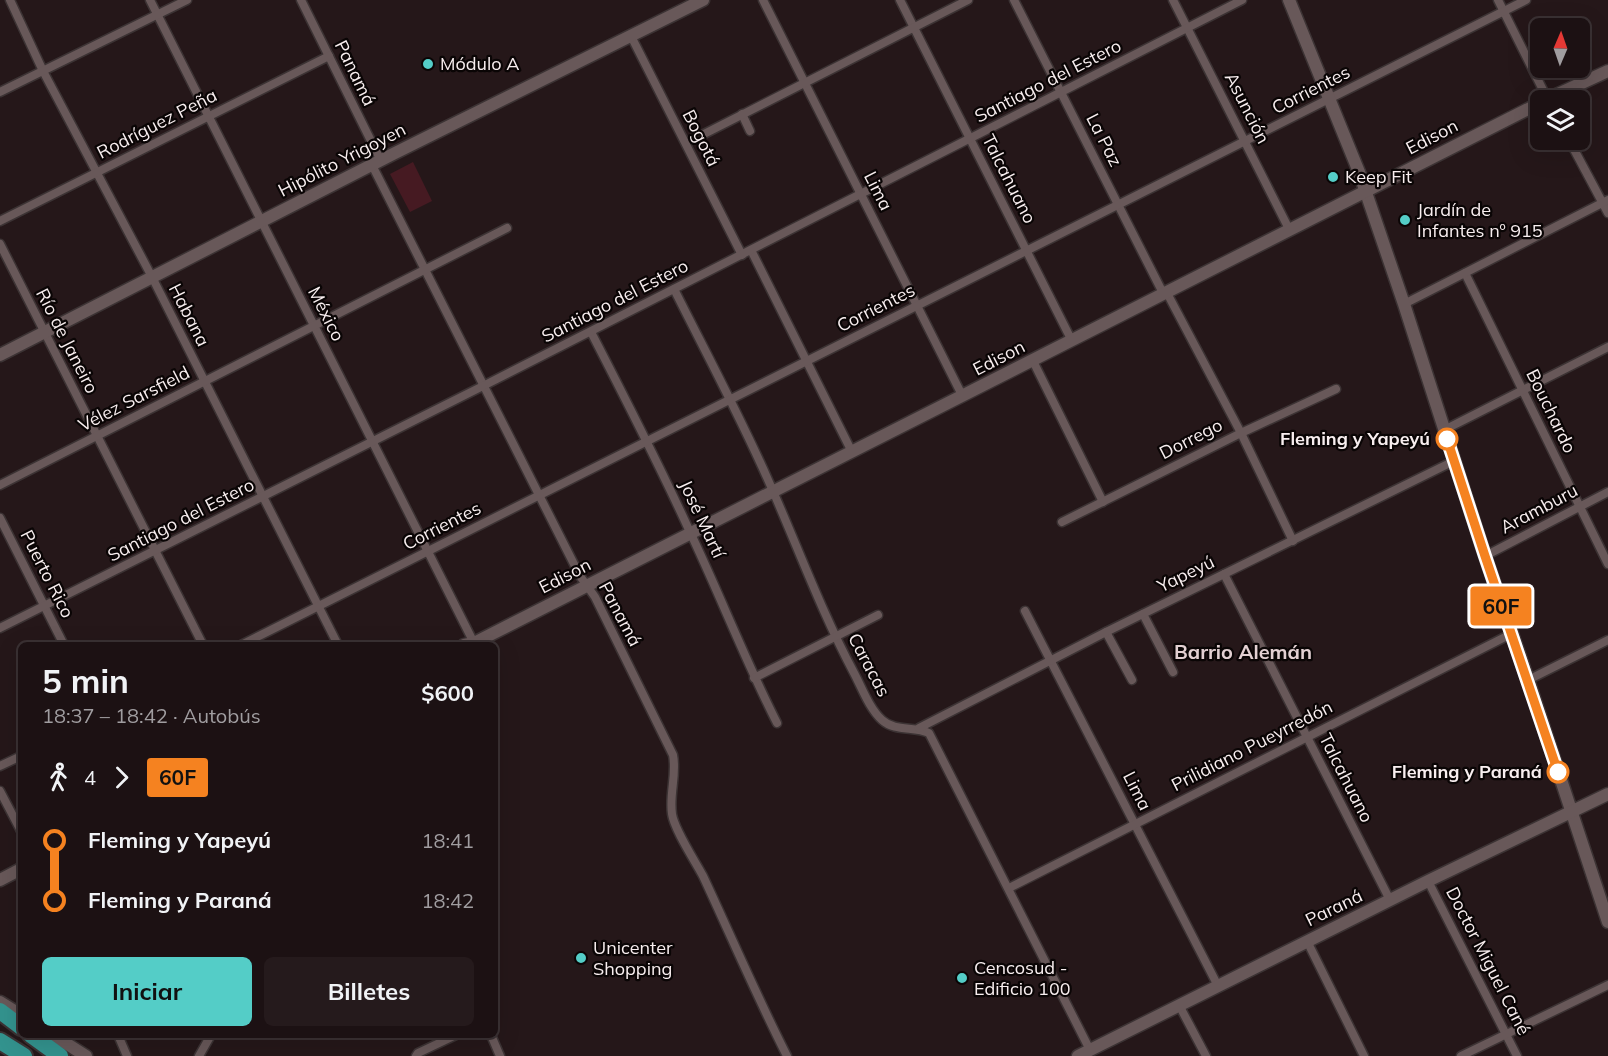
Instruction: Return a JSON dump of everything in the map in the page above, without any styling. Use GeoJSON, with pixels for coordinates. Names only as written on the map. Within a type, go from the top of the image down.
{"type":"FeatureCollection","features":[{"type":"Feature","properties":{"kind":"highway"},"geometry":{"type":"LineString","coordinates":[[0,1011],[18,1025]]}},
{"type":"Feature","properties":{"kind":"highway"},"geometry":{"type":"LineString","coordinates":[[35,1038],[60,1056]]}},
{"type":"Feature","properties":{"kind":"highway"},"geometry":{"type":"LineString","coordinates":[[0,1041],[24,1056]]}},
{"type":"Feature","properties":{"kind":"street","name":"Habana"},"geometry":{"type":"LineString","coordinates":[[10,0],[43,71],[152,277],[336,642]]}},
{"type":"Feature","properties":{"kind":"street","name":"México"},"geometry":{"type":"LineString","coordinates":[[150,0],[428,551],[469,642]]}},
{"type":"Feature","properties":{"kind":"street"},"geometry":{"type":"LineString","coordinates":[[0,92],[187,0]]}},
{"type":"Feature","properties":{"kind":"street","name":"Panamá"},"geometry":{"type":"LineString","coordinates":[[301,0],[329,56],[424,270],[580,576],[595,597],[673,755],[675,763],[672,778],[672,816],[787,1056]]}},
{"type":"Feature","properties":{"kind":"street","name":"Hipólito Yrigoyen"},"geometry":{"type":"LineString","coordinates":[[0,354],[703,0]]}},
{"type":"Feature","properties":{"kind":"street","name":"Lima"},"geometry":{"type":"LineString","coordinates":[[763,0],[963,397]]}},
{"type":"Feature","properties":{"kind":"street","name":"Talcahuano"},"geometry":{"type":"LineString","coordinates":[[900,0],[1072,341]]}},
{"type":"Feature","properties":{"kind":"street"},"geometry":{"type":"LineString","coordinates":[[704,134],[968,0]]}},
{"type":"Feature","properties":{"kind":"street","name":"La Paz"},"geometry":{"type":"LineString","coordinates":[[1014,0],[1118,205],[1241,433],[1293,541]]}},
{"type":"Feature","properties":{"kind":"street","name":"Asunción"},"geometry":{"type":"LineString","coordinates":[[1173,0],[1290,231]]}},
{"type":"Feature","properties":{"kind":"street","name":"Santiago del Estero"},"geometry":{"type":"LineString","coordinates":[[0,628],[483,387],[1242,0]]}},
{"type":"Feature","properties":{"kind":"street"},"geometry":{"type":"LineString","coordinates":[[1289,0],[1365,191],[1608,922]]}},
{"type":"Feature","properties":{"kind":"street"},"geometry":{"type":"LineString","coordinates":[[1498,0],[1540,90]]}},
{"type":"Feature","properties":{"kind":"street","name":"Corrientes"},"geometry":{"type":"LineString","coordinates":[[247,642],[1526,0]]}},
{"type":"Feature","properties":{"kind":"street","name":"Bogotá"},"geometry":{"type":"LineString","coordinates":[[631,36],[807,361],[852,452]]}},
{"type":"Feature","properties":{"kind":"street","name":"Rodríguez Peña"},"geometry":{"type":"LineString","coordinates":[[0,221],[329,56]]}},
{"type":"Feature","properties":{"kind":"street","name":"Edison"},"geometry":{"type":"LineString","coordinates":[[1567,90],[1608,70]]}},
{"type":"Feature","properties":{"kind":"street","name":"Edison"},"geometry":{"type":"LineString","coordinates":[[474,642],[963,397],[1530,108]]}},
{"type":"Feature","properties":{"kind":"street"},"geometry":{"type":"LineString","coordinates":[[742,114],[750,130]]}},
{"type":"Feature","properties":{"kind":"street"},"geometry":{"type":"LineString","coordinates":[[1575,150],[1605,202],[1608,213]]}},
{"type":"Feature","properties":{"kind":"street"},"geometry":{"type":"LineString","coordinates":[[1404,304],[1605,202]]}},
{"type":"Feature","properties":{"kind":"street","name":"Vélez Sarsfield"},"geometry":{"type":"LineString","coordinates":[[0,485],[507,228]]}},
{"type":"Feature","properties":{"kind":"street","name":"Río de Janeiro"},"geometry":{"type":"LineString","coordinates":[[0,244],[201,642]]}},
{"type":"Feature","properties":{"kind":"street","name":"Bouchardo"},"geometry":{"type":"LineString","coordinates":[[1465,273],[1608,564]]}},
{"type":"Feature","properties":{"kind":"street","name":"Caracas"},"geometry":{"type":"LineString","coordinates":[[674,289],[773,492],[836,638],[873,708],[882,720],[900,728],[919,728]]}},
{"type":"Feature","properties":{"kind":"street","name":"José Martí"},"geometry":{"type":"LineString","coordinates":[[591,332],[647,441],[691,534],[754,678],[777,723]]}},
{"type":"Feature","properties":{"kind":"street"},"geometry":{"type":"LineString","coordinates":[[1444,430],[1608,347]]}},
{"type":"Feature","properties":{"kind":"street"},"geometry":{"type":"LineString","coordinates":[[1033,361],[1103,502]]}},
{"type":"Feature","properties":{"kind":"street","name":"Dorrego"},"geometry":{"type":"LineString","coordinates":[[1062,522],[1241,433],[1336,389]]}},
{"type":"Feature","properties":{"kind":"street","name":"Yapeyú"},"geometry":{"type":"LineString","coordinates":[[919,728],[1106,632],[1454,461]]}},
{"type":"Feature","properties":{"kind":"street","name":"Aramburu"},"geometry":{"type":"LineString","coordinates":[[1485,556],[1608,492]]}},
{"type":"Feature","properties":{"kind":"street","name":"Puerto Rico"},"geometry":{"type":"LineString","coordinates":[[0,518],[62,642]]}},
{"type":"Feature","properties":{"kind":"street","name":"Talcahuano"},"geometry":{"type":"LineString","coordinates":[[1224,574],[1390,900]]}},
{"type":"Feature","properties":{"kind":"street","name":"Lima"},"geometry":{"type":"LineString","coordinates":[[1025,611],[1218,986]]}},
{"type":"Feature","properties":{"kind":"street"},"geometry":{"type":"LineString","coordinates":[[1143,614],[1173,672]]}},
{"type":"Feature","properties":{"kind":"street"},"geometry":{"type":"LineString","coordinates":[[754,678],[878,615]]}},
{"type":"Feature","properties":{"kind":"street"},"geometry":{"type":"LineString","coordinates":[[1106,632],[1132,680]]}},
{"type":"Feature","properties":{"kind":"street","name":"Prilidiano Pueyrredón"},"geometry":{"type":"LineString","coordinates":[[1009,888],[1511,634]]}},
{"type":"Feature","properties":{"kind":"street"},"geometry":{"type":"LineString","coordinates":[[1528,680],[1608,640]]}},
{"type":"Feature","properties":{"kind":"street"},"geometry":{"type":"LineString","coordinates":[[919,728],[929,733],[1089,1050]]}},
{"type":"Feature","properties":{"kind":"street"},"geometry":{"type":"LineString","coordinates":[[0,766],[18,757]]}},
{"type":"Feature","properties":{"kind":"street"},"geometry":{"type":"LineString","coordinates":[[0,791],[18,825]]}},
{"type":"Feature","properties":{"kind":"street","name":"Paraná"},"geometry":{"type":"LineString","coordinates":[[1078,1056],[1608,794]]}},
{"type":"Feature","properties":{"kind":"street"},"geometry":{"type":"LineString","coordinates":[[0,880],[18,871]]}},
{"type":"Feature","properties":{"kind":"street","name":"Doctor Miguel Cané"},"geometry":{"type":"LineString","coordinates":[[1428,881],[1517,1056]]}},
{"type":"Feature","properties":{"kind":"street"},"geometry":{"type":"LineString","coordinates":[[1307,941],[1364,1056]]}},
{"type":"Feature","properties":{"kind":"street"},"geometry":{"type":"LineString","coordinates":[[1461,1056],[1608,985]]}},
{"type":"Feature","properties":{"kind":"street"},"geometry":{"type":"LineString","coordinates":[[0,1002],[18,1013]]}},
{"type":"Feature","properties":{"kind":"street"},"geometry":{"type":"LineString","coordinates":[[1179,1005],[1206,1056]]}},
{"type":"Feature","properties":{"kind":"street"},"geometry":{"type":"LineString","coordinates":[[57,1038],[86,1056]]}},
{"type":"Feature","properties":{"kind":"street"},"geometry":{"type":"LineString","coordinates":[[119,1038],[127,1056]]}},
{"type":"Feature","properties":{"kind":"street"},"geometry":{"type":"LineString","coordinates":[[200,1056],[209,1038]]}},
{"type":"Feature","properties":{"kind":"street"},"geometry":{"type":"LineString","coordinates":[[416,1056],[450,1038]]}},
{"type":"Feature","properties":{"kind":"street"},"geometry":{"type":"LineString","coordinates":[[492,1038],[500,1056]]}},
{"type":"Feature","properties":{"kind":"shaded area"},"geometry":{"type":"Polygon","coordinates":[[[413,162],[432,201],[410,212],[390,174],[413,162]]]}},
{"type":"Feature","properties":{"kind":"bus line","name":"60F"},"geometry":{"type":"LineString","coordinates":[[1447,439],[1558,772]]}},
{"type":"Feature","properties":{"kind":"place","name":"Módulo A"},"geometry":{"type":"Point","coordinates":[428,64]}},
{"type":"Feature","properties":{"kind":"place","name":"Keep Fit"},"geometry":{"type":"Point","coordinates":[1333,177]}},
{"type":"Feature","properties":{"kind":"place","name":"Jardín de Infantes nº 915"},"geometry":{"type":"Point","coordinates":[1405,220]}},
{"type":"Feature","properties":{"kind":"place","name":"Fleming y Yapeyú"},"geometry":{"type":"Point","coordinates":[1447,439]}},
{"type":"Feature","properties":{"kind":"place","name":"Fleming y Paraná"},"geometry":{"type":"Point","coordinates":[1558,772]}},
{"type":"Feature","properties":{"kind":"place","name":"Unicenter Shopping"},"geometry":{"type":"Point","coordinates":[581,958]}},
{"type":"Feature","properties":{"kind":"place","name":"Cencosud - Edificio 100"},"geometry":{"type":"Point","coordinates":[962,978]}},
{"type":"Feature","properties":{"kind":"district","name":"Barrio Alemán"},"geometry":{"type":"Point","coordinates":[1243,652]}}]}
